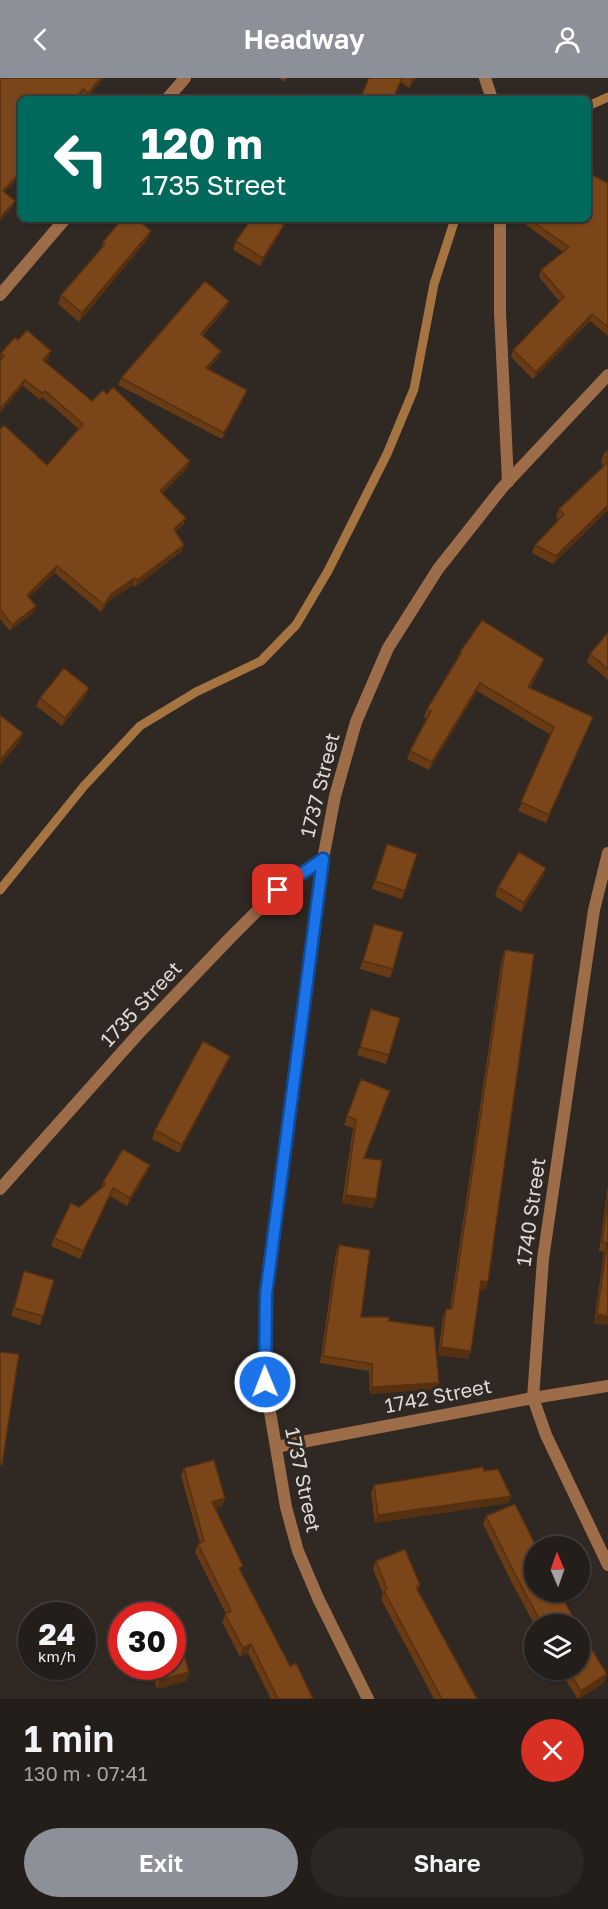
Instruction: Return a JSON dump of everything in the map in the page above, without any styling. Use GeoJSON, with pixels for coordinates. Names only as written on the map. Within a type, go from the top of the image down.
{"type":"FeatureCollection","features":[{"type":"Feature","properties":{"kind":"street"},"geometry":{"type":"LineString","coordinates":[[170,96],[185,78]]}},
{"type":"Feature","properties":{"kind":"street"},"geometry":{"type":"LineString","coordinates":[[485,78],[491,96]]}},
{"type":"Feature","properties":{"kind":"street"},"geometry":{"type":"LineString","coordinates":[[0,295],[62,222]]}},
{"type":"Feature","properties":{"kind":"street"},"geometry":{"type":"LineString","coordinates":[[500,222],[500,312],[508,482]]}},
{"type":"Feature","properties":{"kind":"street","name":"1737 Street"},"geometry":{"type":"LineString","coordinates":[[368,1699],[318,1598],[298,1551],[286,1507],[265,1382],[266,1294],[323,859],[335,796],[356,722],[388,648],[438,569],[508,482],[608,375]]}},
{"type":"Feature","properties":{"kind":"street","name":"1740 Street"},"geometry":{"type":"LineString","coordinates":[[608,853],[594,910],[543,1259],[533,1398],[546,1435],[608,1564]]}},
{"type":"Feature","properties":{"kind":"street","name":"1735 Street"},"geometry":{"type":"LineString","coordinates":[[0,1189],[139,1033],[231,937],[278,890],[323,859]]}},
{"type":"Feature","properties":{"kind":"street","name":"1742 Street"},"geometry":{"type":"LineString","coordinates":[[276,1447],[608,1386]]}},
{"type":"Feature","properties":{"kind":"building"},"geometry":{"type":"Polygon","coordinates":[[[0,78],[101,78],[88,93],[83,89],[77,96],[18,96],[18,174],[3,191],[15,201],[0,218],[0,78]]]}},
{"type":"Feature","properties":{"kind":"building"},"geometry":{"type":"Polygon","coordinates":[[[369,78],[402,78],[394,96],[361,96],[369,78]]]}},
{"type":"Feature","properties":{"kind":"building"},"geometry":{"type":"Polygon","coordinates":[[[591,174],[608,183],[608,327],[592,314],[536,372],[513,350],[564,297],[541,270],[569,247],[533,222],[591,222],[591,174]]]}},
{"type":"Feature","properties":{"kind":"building"},"geometry":{"type":"Polygon","coordinates":[[[120,222],[140,222],[151,231],[82,313],[61,295],[105,244],[103,242],[120,222]]]}},
{"type":"Feature","properties":{"kind":"building"},"geometry":{"type":"Polygon","coordinates":[[[249,222],[279,222],[284,225],[263,258],[236,241],[249,222]]]}},
{"type":"Feature","properties":{"kind":"building"},"geometry":{"type":"Polygon","coordinates":[[[205,281],[229,301],[201,334],[221,351],[206,368],[247,390],[224,433],[121,378],[205,281]]]}},
{"type":"Feature","properties":{"kind":"building"},"geometry":{"type":"Polygon","coordinates":[[[27,330],[51,351],[43,360],[92,401],[103,390],[107,394],[113,387],[190,461],[160,491],[186,518],[174,529],[184,545],[137,580],[135,578],[111,594],[104,605],[57,566],[27,595],[36,606],[12,625],[0,609],[0,429],[4,425],[47,465],[83,424],[45,391],[42,393],[25,380],[0,409],[0,361],[4,356],[1,353],[15,337],[18,340],[27,330]]]}},
{"type":"Feature","properties":{"kind":"building"},"geometry":{"type":"Polygon","coordinates":[[[608,462],[608,505],[556,556],[535,545],[564,514],[559,509],[608,462]]]}},
{"type":"Feature","properties":{"kind":"building"},"geometry":{"type":"Polygon","coordinates":[[[482,620],[544,659],[528,687],[593,717],[549,815],[521,802],[554,727],[480,683],[432,762],[410,751],[431,711],[427,709],[460,652],[482,620]]]}},
{"type":"Feature","properties":{"kind":"building"},"geometry":{"type":"Polygon","coordinates":[[[608,632],[608,669],[590,654],[608,632]]]}},
{"type":"Feature","properties":{"kind":"building"},"geometry":{"type":"Polygon","coordinates":[[[64,668],[89,688],[65,718],[40,698],[64,668]]]}},
{"type":"Feature","properties":{"kind":"building"},"geometry":{"type":"Polygon","coordinates":[[[0,715],[23,733],[0,760],[0,715]]]}},
{"type":"Feature","properties":{"kind":"building"},"geometry":{"type":"Polygon","coordinates":[[[387,844],[417,854],[405,891],[375,881],[387,844]]]}},
{"type":"Feature","properties":{"kind":"building"},"geometry":{"type":"Polygon","coordinates":[[[519,852],[546,868],[524,903],[498,887],[519,852]]]}},
{"type":"Feature","properties":{"kind":"building"},"geometry":{"type":"Polygon","coordinates":[[[374,924],[403,932],[393,969],[363,961],[374,924]]]}},
{"type":"Feature","properties":{"kind":"building"},"geometry":{"type":"Polygon","coordinates":[[[505,950],[534,954],[488,1282],[481,1281],[471,1351],[441,1347],[446,1309],[452,1309],[505,950]]]}},
{"type":"Feature","properties":{"kind":"building"},"geometry":{"type":"Polygon","coordinates":[[[371,1009],[400,1018],[389,1055],[360,1047],[371,1009]]]}},
{"type":"Feature","properties":{"kind":"building"},"geometry":{"type":"Polygon","coordinates":[[[203,1041],[230,1056],[182,1145],[155,1130],[203,1041]]]}},
{"type":"Feature","properties":{"kind":"building"},"geometry":{"type":"Polygon","coordinates":[[[361,1079],[390,1091],[364,1158],[382,1160],[376,1199],[346,1195],[356,1120],[347,1116],[361,1079]]]}},
{"type":"Feature","properties":{"kind":"building"},"geometry":{"type":"Polygon","coordinates":[[[123,1149],[150,1165],[130,1198],[113,1188],[83,1251],[54,1238],[71,1203],[79,1207],[106,1184],[103,1182],[123,1149]]]}},
{"type":"Feature","properties":{"kind":"building"},"geometry":{"type":"Polygon","coordinates":[[[608,1199],[608,1316],[597,1314],[607,1243],[602,1242],[608,1199]]]}},
{"type":"Feature","properties":{"kind":"building"},"geometry":{"type":"Polygon","coordinates":[[[339,1245],[370,1250],[361,1317],[389,1317],[389,1321],[434,1327],[439,1383],[372,1387],[372,1364],[323,1356],[339,1245]]]}},
{"type":"Feature","properties":{"kind":"building"},"geometry":{"type":"Polygon","coordinates":[[[24,1271],[54,1280],[43,1316],[14,1308],[24,1271]]]}},
{"type":"Feature","properties":{"kind":"building"},"geometry":{"type":"Polygon","coordinates":[[[0,1352],[19,1354],[2,1465],[0,1465],[0,1352]]]}},
{"type":"Feature","properties":{"kind":"building"},"geometry":{"type":"Polygon","coordinates":[[[214,1460],[225,1498],[212,1502],[243,1566],[239,1568],[290,1666],[296,1663],[313,1699],[278,1699],[251,1644],[243,1648],[225,1614],[231,1611],[198,1544],[204,1541],[184,1468],[214,1460]]]}},
{"type":"Feature","properties":{"kind":"building"},"geometry":{"type":"Polygon","coordinates":[[[483,1467],[484,1471],[498,1469],[511,1496],[378,1515],[374,1485],[483,1467]]]}},
{"type":"Feature","properties":{"kind":"building"},"geometry":{"type":"Polygon","coordinates":[[[515,1504],[531,1536],[524,1536],[524,1590],[513,1570],[486,1516],[515,1504]]]}},
{"type":"Feature","properties":{"kind":"building"},"geometry":{"type":"Polygon","coordinates":[[[405,1549],[420,1585],[416,1587],[477,1699],[442,1699],[384,1591],[387,1589],[376,1561],[405,1549]]]}},
{"type":"Feature","properties":{"kind":"building"},"geometry":{"type":"Polygon","coordinates":[[[530,1602],[565,1602],[571,1614],[537,1614],[530,1602]]]}},
{"type":"Feature","properties":{"kind":"building"},"geometry":{"type":"Polygon","coordinates":[[[590,1647],[607,1674],[581,1691],[574,1680],[590,1680],[590,1647]]]}},
{"type":"Feature","properties":{"kind":"waterway"},"geometry":{"type":"LineString","coordinates":[[591,105],[608,97]]}},
{"type":"Feature","properties":{"kind":"waterway"},"geometry":{"type":"LineString","coordinates":[[0,890],[84,786],[140,726],[196,692],[261,661],[296,625],[328,571],[387,454],[414,389],[434,284],[454,222]]}},
{"type":"Feature","properties":{"kind":"route"},"geometry":{"type":"LineString","coordinates":[[265,1382],[266,1294],[323,859],[278,890]]}}]}
